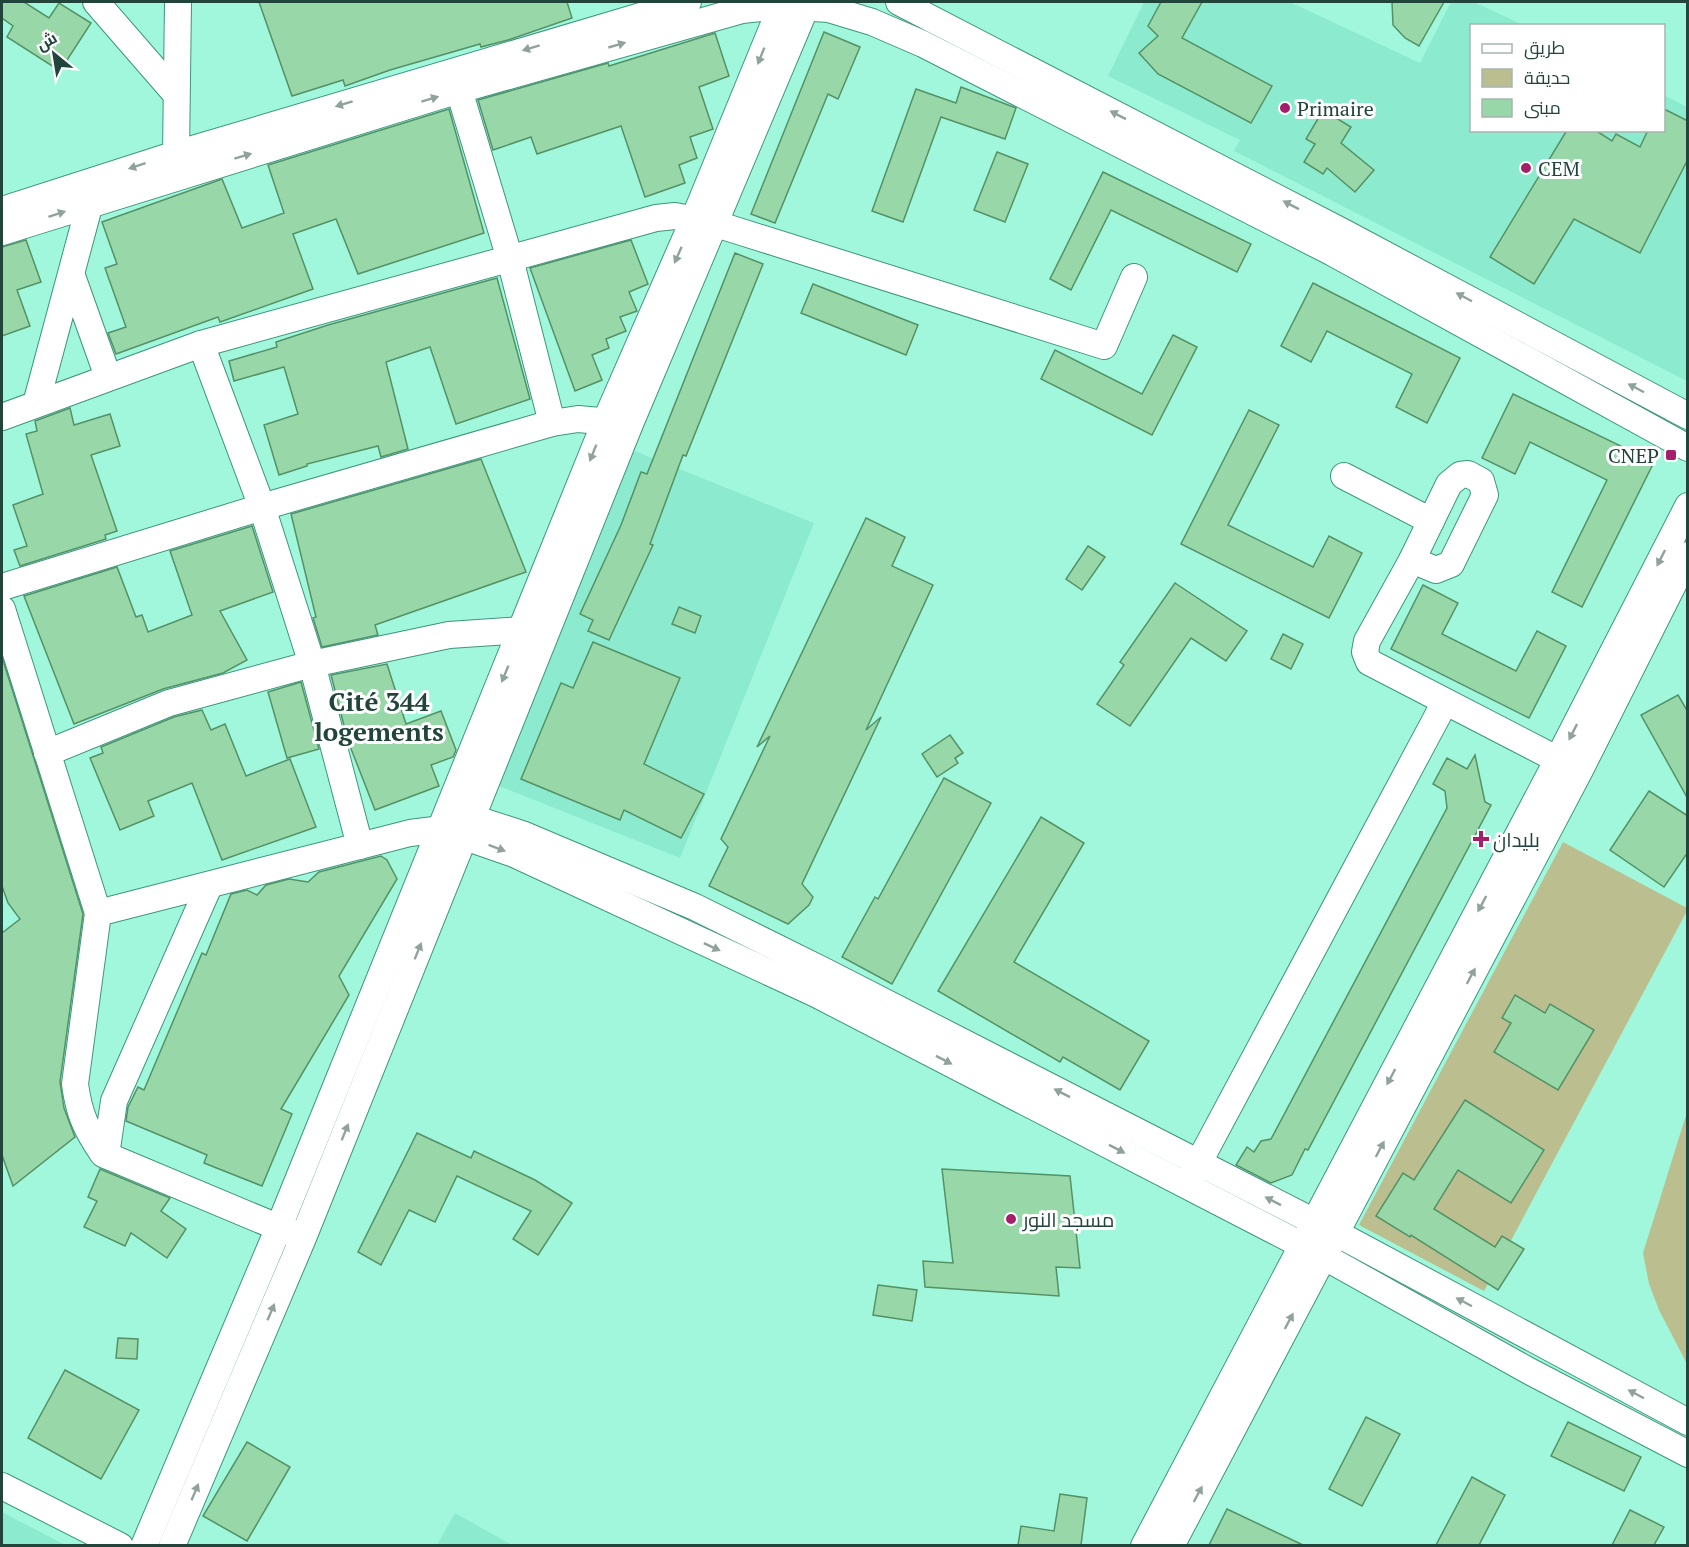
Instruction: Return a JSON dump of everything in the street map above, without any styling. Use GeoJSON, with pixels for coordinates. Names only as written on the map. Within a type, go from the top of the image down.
{"type":"FeatureCollection","features":[{"type":"Feature","properties":{"kind":"street"},"geometry":{"type":"LineString","coordinates":[[96,2],[175,93]]}},
{"type":"Feature","properties":{"kind":"street"},"geometry":{"type":"LineString","coordinates":[[176,154],[175,93],[178,2]]}},
{"type":"Feature","properties":{"kind":"street"},"geometry":{"type":"LineString","coordinates":[[2,210],[176,154],[688,2]]}},
{"type":"Feature","properties":{"kind":"street"},"geometry":{"type":"LineString","coordinates":[[899,2],[1343,232],[1688,416]]}},
{"type":"Feature","properties":{"kind":"street"},"geometry":{"type":"LineString","coordinates":[[172,1545],[303,1238],[457,823],[618,422],[795,4]]}},
{"type":"Feature","properties":{"kind":"street"},"geometry":{"type":"LineString","coordinates":[[2,232],[459,90],[742,10],[795,4],[829,9],[872,22],[923,44],[1333,254],[1688,448]]}},
{"type":"Feature","properties":{"kind":"street"},"geometry":{"type":"LineString","coordinates":[[459,90],[510,259],[552,423]]}},
{"type":"Feature","properties":{"kind":"street"},"geometry":{"type":"LineString","coordinates":[[36,404],[90,203]]}},
{"type":"Feature","properties":{"kind":"street"},"geometry":{"type":"LineString","coordinates":[[2,417],[201,344],[510,259],[637,221],[675,216],[705,221],[1104,346],[1134,277]]}},
{"type":"Feature","properties":{"kind":"street"},"geometry":{"type":"LineString","coordinates":[[72,276],[108,377]]}},
{"type":"Feature","properties":{"kind":"street"},"geometry":{"type":"LineString","coordinates":[[201,344],[262,507],[312,664],[360,846]]}},
{"type":"Feature","properties":{"kind":"street"},"geometry":{"type":"LineString","coordinates":[[2,587],[262,507],[552,423],[578,419],[618,422]]}},
{"type":"Feature","properties":{"kind":"street"},"geometry":{"type":"LineString","coordinates":[[1412,560],[1436,570],[1451,564],[1485,495],[1481,481],[1468,474],[1454,478],[1367,641],[1365,652],[1373,666],[1569,766]]}},
{"type":"Feature","properties":{"kind":"street"},"geometry":{"type":"LineString","coordinates":[[1344,476],[1431,521]]}},
{"type":"Feature","properties":{"kind":"street"},"geometry":{"type":"LineString","coordinates":[[1569,766],[1688,506]]}},
{"type":"Feature","properties":{"kind":"street"},"geometry":{"type":"LineString","coordinates":[[1144,1545],[1312,1251],[1569,766],[1688,555]]}},
{"type":"Feature","properties":{"kind":"street"},"geometry":{"type":"LineString","coordinates":[[2,609],[98,913],[75,1084],[79,1112],[89,1134],[106,1155],[303,1238]]}},
{"type":"Feature","properties":{"kind":"street"},"geometry":{"type":"LineString","coordinates":[[47,753],[169,703],[312,664],[449,635],[535,629]]}},
{"type":"Feature","properties":{"kind":"street"},"geometry":{"type":"LineString","coordinates":[[1187,1185],[1444,702]]}},
{"type":"Feature","properties":{"kind":"street"},"geometry":{"type":"LineString","coordinates":[[457,823],[533,862],[683,933],[916,1031],[1199,1163],[1325,1227],[1688,1422]]}},
{"type":"Feature","properties":{"kind":"street"},"geometry":{"type":"LineString","coordinates":[[144,1545],[279,1227],[457,823]]}},
{"type":"Feature","properties":{"kind":"street"},"geometry":{"type":"LineString","coordinates":[[98,913],[410,832],[457,823],[522,834],[695,907],[1187,1185],[1529,1371],[1688,1454]]}},
{"type":"Feature","properties":{"kind":"street"},"geometry":{"type":"LineString","coordinates":[[106,1155],[114,1101],[209,886]]}},
{"type":"Feature","properties":{"kind":"street"},"geometry":{"type":"LineString","coordinates":[[683,933],[695,907]]}},
{"type":"Feature","properties":{"kind":"street"},"geometry":{"type":"LineString","coordinates":[[1171,1545],[1312,1251]]}},
{"type":"Feature","properties":{"kind":"street"},"geometry":{"type":"LineString","coordinates":[[2,1486],[120,1545]]}},
{"type":"Feature","properties":{"kind":"shaded area","name":"CEM"},"geometry":{"type":"Polygon","coordinates":[[[1144,2],[1290,2],[1420,63],[1451,2],[1474,2],[1521,24],[1470,24],[1470,132],[1665,132],[1665,96],[1687,107],[1687,381],[1234,151],[1240,140],[1108,76],[1144,2]]]}},
{"type":"Feature","properties":{"kind":"shaded area"},"geometry":{"type":"Polygon","coordinates":[[[632,450],[814,523],[680,858],[497,785],[632,450]]]}},
{"type":"Feature","properties":{"kind":"shaded area"},"geometry":{"type":"Polygon","coordinates":[[[2,1512],[65,1545],[2,1545],[2,1512]]]}},
{"type":"Feature","properties":{"kind":"shaded area"},"geometry":{"type":"Polygon","coordinates":[[[455,1513],[512,1545],[437,1545],[455,1513]]]}},
{"type":"Feature","properties":{"kind":"green space"},"geometry":{"type":"Polygon","coordinates":[[[1563,842],[1687,908],[1687,911],[1484,1291],[1359,1225],[1563,842]]]}},
{"type":"Feature","properties":{"kind":"green space"},"geometry":{"type":"Polygon","coordinates":[[[1687,1112],[1687,1364],[1659,1310],[1649,1284],[1643,1253],[1687,1112]]]}},
{"type":"Feature","properties":{"kind":"building"},"geometry":{"type":"Polygon","coordinates":[[[2,2],[24,2],[49,18],[59,3],[91,23],[60,71],[7,37],[13,26],[2,18],[2,2]]]}},
{"type":"Feature","properties":{"kind":"building"},"geometry":{"type":"Polygon","coordinates":[[[259,2],[567,2],[572,18],[508,40],[481,47],[480,44],[390,70],[345,86],[343,80],[292,96],[259,2]]]}},
{"type":"Feature","properties":{"kind":"building"},"geometry":{"type":"Polygon","coordinates":[[[1161,2],[1202,2],[1182,38],[1272,86],[1251,123],[1158,74],[1139,53],[1158,36],[1148,26],[1161,2]]]}},
{"type":"Feature","properties":{"kind":"building"},"geometry":{"type":"Polygon","coordinates":[[[1392,2],[1444,2],[1419,46],[1405,38],[1393,25],[1392,2]]]}},
{"type":"Feature","properties":{"kind":"building"},"geometry":{"type":"Polygon","coordinates":[[[824,32],[860,47],[838,99],[828,94],[775,223],[751,214],[824,32]]]}},
{"type":"Feature","properties":{"kind":"building"},"geometry":{"type":"Polygon","coordinates":[[[715,33],[729,76],[699,87],[713,129],[690,137],[697,158],[679,165],[685,183],[645,197],[621,126],[537,154],[531,137],[493,150],[478,100],[608,63],[609,66],[715,33]]]}},
{"type":"Feature","properties":{"kind":"building"},"geometry":{"type":"Polygon","coordinates":[[[961,87],[1016,108],[1005,139],[941,117],[903,222],[872,211],[916,89],[956,103],[961,87]]]}},
{"type":"Feature","properties":{"kind":"building"},"geometry":{"type":"Polygon","coordinates":[[[449,109],[484,233],[358,274],[336,219],[293,234],[313,289],[220,322],[218,317],[116,354],[108,333],[126,327],[105,268],[117,264],[102,222],[222,179],[242,228],[284,213],[268,165],[449,109]]]}},
{"type":"Feature","properties":{"kind":"building"},"geometry":{"type":"Polygon","coordinates":[[[1323,110],[1351,127],[1341,143],[1374,170],[1355,192],[1327,168],[1323,174],[1304,162],[1315,144],[1306,139],[1323,110]]]}},
{"type":"Feature","properties":{"kind":"building"},"geometry":{"type":"Polygon","coordinates":[[[1665,110],[1688,121],[1688,159],[1640,253],[1574,219],[1534,284],[1490,257],[1566,132],[1598,132],[1612,141],[1616,134],[1640,147],[1647,132],[1665,132],[1665,110]]]}},
{"type":"Feature","properties":{"kind":"building"},"geometry":{"type":"Polygon","coordinates":[[[997,152],[1028,164],[1005,222],[974,210],[997,152]]]}},
{"type":"Feature","properties":{"kind":"building"},"geometry":{"type":"Polygon","coordinates":[[[1103,172],[1251,244],[1237,272],[1111,210],[1071,290],[1050,279],[1103,172]]]}},
{"type":"Feature","properties":{"kind":"building"},"geometry":{"type":"Polygon","coordinates":[[[26,240],[41,282],[17,290],[30,326],[2,336],[2,247],[26,240]]]}},
{"type":"Feature","properties":{"kind":"building"},"geometry":{"type":"Polygon","coordinates":[[[631,240],[648,284],[629,292],[637,311],[620,317],[626,331],[606,339],[609,348],[592,355],[602,380],[575,391],[530,268],[631,240]]]}},
{"type":"Feature","properties":{"kind":"building"},"geometry":{"type":"Polygon","coordinates":[[[735,253],[763,264],[686,456],[683,455],[650,544],[653,545],[609,640],[588,631],[593,620],[580,614],[621,525],[641,472],[647,474],[735,253]]]}},
{"type":"Feature","properties":{"kind":"building"},"geometry":{"type":"Polygon","coordinates":[[[497,278],[530,399],[456,424],[430,347],[386,362],[408,449],[381,457],[378,446],[307,464],[307,466],[279,475],[264,425],[298,414],[284,367],[234,381],[229,361],[277,347],[276,342],[328,325],[497,278]]]}},
{"type":"Feature","properties":{"kind":"building"},"geometry":{"type":"Polygon","coordinates":[[[1313,283],[1460,358],[1427,423],[1396,407],[1412,374],[1327,331],[1311,362],[1281,346],[1313,283]]]}},
{"type":"Feature","properties":{"kind":"building"},"geometry":{"type":"Polygon","coordinates":[[[813,284],[918,325],[906,355],[801,313],[813,284]]]}},
{"type":"Feature","properties":{"kind":"building"},"geometry":{"type":"Polygon","coordinates":[[[1173,335],[1197,347],[1152,435],[1041,379],[1055,350],[1142,394],[1173,335]]]}},
{"type":"Feature","properties":{"kind":"building"},"geometry":{"type":"Polygon","coordinates":[[[1513,394],[1654,462],[1582,607],[1552,592],[1607,480],[1530,442],[1515,474],[1482,458],[1513,394]]]}},
{"type":"Feature","properties":{"kind":"building"},"geometry":{"type":"Polygon","coordinates":[[[70,408],[74,425],[110,414],[120,446],[91,455],[117,531],[105,535],[106,539],[20,566],[14,550],[27,546],[13,505],[43,494],[26,434],[37,431],[35,421],[70,408]]]}},
{"type":"Feature","properties":{"kind":"building"},"geometry":{"type":"Polygon","coordinates":[[[1249,410],[1279,425],[1228,525],[1313,567],[1329,536],[1362,553],[1329,618],[1181,544],[1249,410]]]}},
{"type":"Feature","properties":{"kind":"building"},"geometry":{"type":"Polygon","coordinates":[[[481,459],[526,572],[375,625],[378,635],[322,647],[313,618],[316,617],[291,514],[481,459]]]}},
{"type":"Feature","properties":{"kind":"building"},"geometry":{"type":"Polygon","coordinates":[[[866,518],[905,537],[892,566],[933,585],[866,730],[881,717],[802,884],[813,897],[809,905],[788,924],[709,886],[728,847],[721,839],[770,736],[757,747],[866,518]]]}},
{"type":"Feature","properties":{"kind":"building"},"geometry":{"type":"Polygon","coordinates":[[[252,526],[273,592],[220,611],[247,660],[223,673],[163,689],[74,724],[24,596],[117,567],[136,617],[142,615],[148,632],[192,615],[170,551],[252,526]]]}},
{"type":"Feature","properties":{"kind":"building"},"geometry":{"type":"Polygon","coordinates":[[[1088,546],[1105,557],[1082,590],[1066,579],[1088,546]]]}},
{"type":"Feature","properties":{"kind":"building"},"geometry":{"type":"Polygon","coordinates":[[[1175,583],[1247,631],[1226,661],[1191,638],[1130,726],[1097,704],[1124,665],[1120,662],[1175,583]]]}},
{"type":"Feature","properties":{"kind":"building"},"geometry":{"type":"Polygon","coordinates":[[[1423,585],[1458,603],[1442,634],[1516,671],[1537,631],[1566,646],[1529,718],[1391,649],[1423,585]]]}},
{"type":"Feature","properties":{"kind":"building"},"geometry":{"type":"Polygon","coordinates":[[[679,607],[701,616],[695,633],[672,624],[679,607]]]}},
{"type":"Feature","properties":{"kind":"building"},"geometry":{"type":"Polygon","coordinates":[[[1283,634],[1303,644],[1291,669],[1271,659],[1283,634]]]}},
{"type":"Feature","properties":{"kind":"building"},"geometry":{"type":"Polygon","coordinates":[[[593,642],[680,678],[644,764],[704,794],[681,838],[624,810],[620,820],[521,779],[561,683],[573,688],[593,642]]]}},
{"type":"Feature","properties":{"kind":"building"},"geometry":{"type":"Polygon","coordinates":[[[2,657],[83,914],[60,1082],[64,1108],[75,1137],[13,1186],[2,1155],[2,933],[20,919],[8,903],[2,886],[2,657]]]}},
{"type":"Feature","properties":{"kind":"building"},"geometry":{"type":"Polygon","coordinates":[[[387,664],[406,724],[441,711],[456,750],[453,757],[431,765],[439,786],[375,810],[348,741],[331,675],[387,664]]]}},
{"type":"Feature","properties":{"kind":"building"},"geometry":{"type":"Polygon","coordinates":[[[301,682],[319,749],[287,758],[268,692],[301,682]]]}},
{"type":"Feature","properties":{"kind":"building"},"geometry":{"type":"Polygon","coordinates":[[[1678,695],[1688,712],[1688,799],[1641,715],[1678,695]]]}},
{"type":"Feature","properties":{"kind":"building"},"geometry":{"type":"Polygon","coordinates":[[[202,710],[211,730],[225,724],[246,776],[290,759],[316,827],[222,860],[192,783],[148,801],[154,816],[120,830],[90,758],[103,753],[101,747],[174,717],[202,710]]]}},
{"type":"Feature","properties":{"kind":"building"},"geometry":{"type":"Polygon","coordinates":[[[950,735],[963,753],[955,758],[958,763],[937,777],[922,754],[950,735]]]}},
{"type":"Feature","properties":{"kind":"building"},"geometry":{"type":"Polygon","coordinates":[[[1475,755],[1485,802],[1491,805],[1308,1150],[1305,1149],[1292,1175],[1271,1183],[1236,1165],[1247,1147],[1254,1152],[1261,1141],[1271,1139],[1447,808],[1445,791],[1433,784],[1447,758],[1467,769],[1475,755]]]}},
{"type":"Feature","properties":{"kind":"building"},"geometry":{"type":"Polygon","coordinates":[[[944,778],[991,803],[892,984],[842,957],[875,897],[878,899],[944,778]]]}},
{"type":"Feature","properties":{"kind":"building"},"geometry":{"type":"Polygon","coordinates":[[[1649,791],[1688,816],[1688,852],[1664,887],[1610,850],[1649,791]]]}},
{"type":"Feature","properties":{"kind":"building"},"geometry":{"type":"Polygon","coordinates":[[[1041,817],[1084,843],[1014,962],[1149,1041],[1120,1090],[1063,1057],[1060,1062],[938,991],[1041,817]]]}},
{"type":"Feature","properties":{"kind":"building"},"geometry":{"type":"Polygon","coordinates":[[[381,856],[387,860],[397,879],[339,976],[349,995],[281,1109],[292,1114],[262,1186],[204,1163],[207,1155],[126,1121],[128,1107],[138,1087],[144,1090],[202,953],[206,955],[231,894],[247,890],[257,895],[266,885],[289,879],[308,882],[319,872],[381,856]]]}},
{"type":"Feature","properties":{"kind":"building"},"geometry":{"type":"Polygon","coordinates":[[[1515,995],[1545,1013],[1550,1004],[1594,1030],[1558,1090],[1494,1052],[1511,1023],[1502,1018],[1515,995]]]}},
{"type":"Feature","properties":{"kind":"building"},"geometry":{"type":"Polygon","coordinates":[[[1465,1100],[1544,1150],[1511,1203],[1458,1170],[1434,1209],[1495,1247],[1502,1236],[1524,1249],[1498,1290],[1411,1235],[1410,1237],[1376,1216],[1403,1173],[1414,1180],[1465,1100]]]}},
{"type":"Feature","properties":{"kind":"building"},"geometry":{"type":"Polygon","coordinates":[[[417,1133],[471,1158],[474,1151],[535,1180],[572,1203],[538,1255],[513,1239],[531,1211],[457,1176],[435,1222],[409,1210],[381,1265],[358,1252],[417,1133]]]}},
{"type":"Feature","properties":{"kind":"building"},"geometry":{"type":"Polygon","coordinates":[[[100,1169],[170,1198],[161,1211],[186,1229],[167,1258],[131,1233],[125,1246],[84,1227],[97,1201],[88,1197],[100,1169]]]}},
{"type":"Feature","properties":{"kind":"building","name":"مسجد النور"},"geometry":{"type":"Polygon","coordinates":[[[942,1169],[1070,1176],[1080,1268],[1056,1267],[1059,1296],[925,1287],[923,1261],[953,1263],[942,1169]]]}},
{"type":"Feature","properties":{"kind":"building"},"geometry":{"type":"Polygon","coordinates":[[[878,1285],[917,1290],[912,1321],[873,1315],[878,1285]]]}},
{"type":"Feature","properties":{"kind":"building"},"geometry":{"type":"Polygon","coordinates":[[[118,1338],[138,1339],[137,1359],[116,1358],[118,1338]]]}},
{"type":"Feature","properties":{"kind":"building"},"geometry":{"type":"Polygon","coordinates":[[[65,1370],[139,1410],[101,1479],[28,1438],[65,1370]]]}},
{"type":"Feature","properties":{"kind":"building"},"geometry":{"type":"Polygon","coordinates":[[[1366,1417],[1400,1434],[1362,1506],[1329,1489],[1366,1417]]]}},
{"type":"Feature","properties":{"kind":"building"},"geometry":{"type":"Polygon","coordinates":[[[1568,1422],[1641,1457],[1624,1491],[1551,1456],[1568,1422]]]}},
{"type":"Feature","properties":{"kind":"building"},"geometry":{"type":"Polygon","coordinates":[[[247,1442],[290,1467],[247,1541],[203,1516],[247,1442]]]}},
{"type":"Feature","properties":{"kind":"building"},"geometry":{"type":"Polygon","coordinates":[[[1472,1477],[1505,1495],[1479,1545],[1436,1545],[1472,1477]]]}},
{"type":"Feature","properties":{"kind":"building"},"geometry":{"type":"Polygon","coordinates":[[[1060,1494],[1087,1498],[1081,1545],[1018,1545],[1021,1526],[1054,1531],[1060,1494]]]}},
{"type":"Feature","properties":{"kind":"building"},"geometry":{"type":"Polygon","coordinates":[[[1227,1509],[1303,1545],[1209,1545],[1227,1509]]]}},
{"type":"Feature","properties":{"kind":"building"},"geometry":{"type":"Polygon","coordinates":[[[1630,1510],[1664,1527],[1654,1545],[1612,1545],[1630,1510]]]}},
{"type":"Feature","properties":{"kind":"place","name":"Primaire"},"geometry":{"type":"Point","coordinates":[1285,108]}},
{"type":"Feature","properties":{"kind":"place","name":"CEM"},"geometry":{"type":"Point","coordinates":[1526,168]}},
{"type":"Feature","properties":{"kind":"place","name":"CNEP"},"geometry":{"type":"Point","coordinates":[1671,455]}},
{"type":"Feature","properties":{"kind":"place","name":"بليدان"},"geometry":{"type":"Point","coordinates":[1481,839]}},
{"type":"Feature","properties":{"kind":"place","name":"مسجد النور"},"geometry":{"type":"Point","coordinates":[1011,1219]}},
{"type":"Feature","properties":{"kind":"district","name":"Cité 344 logements"},"geometry":{"type":"Point","coordinates":[379,716]}}]}
